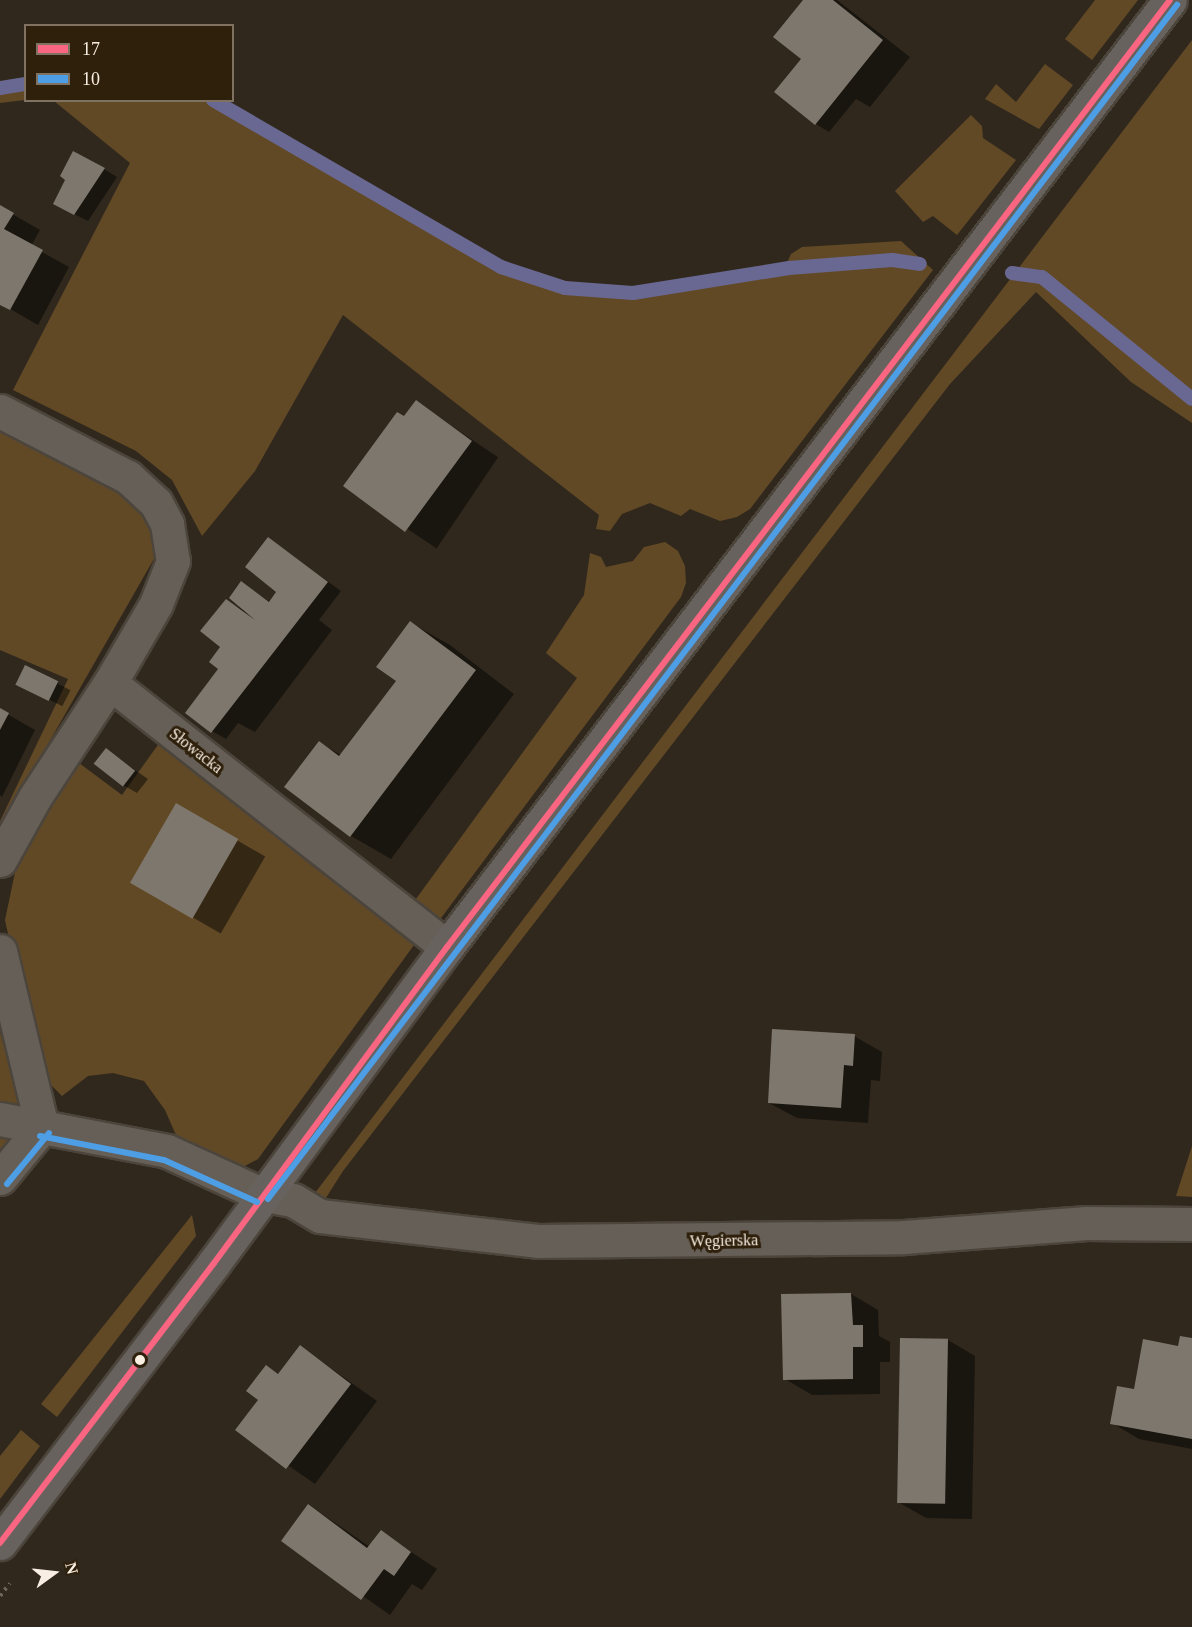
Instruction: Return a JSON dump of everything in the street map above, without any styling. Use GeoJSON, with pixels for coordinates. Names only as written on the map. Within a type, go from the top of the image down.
{"type":"FeatureCollection","features":[{"type":"Feature","properties":{"kind":"main road"},"geometry":{"type":"LineString","coordinates":[[0,1543],[214,1263],[261,1194],[447,947],[1170,0]]}},
{"type":"Feature","properties":{"kind":"street"},"geometry":{"type":"LineString","coordinates":[[0,411],[128,477],[156,502],[167,524],[173,561],[156,604],[110,683],[35,797],[0,860]]}},
{"type":"Feature","properties":{"kind":"street","name":"Słowacka"},"geometry":{"type":"LineString","coordinates":[[110,683],[447,947]]}},
{"type":"Feature","properties":{"kind":"street"},"geometry":{"type":"LineString","coordinates":[[0,951],[42,1127]]}},
{"type":"Feature","properties":{"kind":"street"},"geometry":{"type":"LineString","coordinates":[[0,1119],[42,1127]]}},
{"type":"Feature","properties":{"kind":"street"},"geometry":{"type":"LineString","coordinates":[[0,1178],[42,1127]]}},
{"type":"Feature","properties":{"kind":"street","name":"Węgierska"},"geometry":{"type":"LineString","coordinates":[[42,1127],[167,1151],[261,1194],[292,1200],[320,1216],[537,1241],[904,1237],[1086,1223],[1192,1224]]}},
{"type":"Feature","properties":{"kind":"shaded area"},"geometry":{"type":"Polygon","coordinates":[[[1095,0],[1138,0],[1092,60],[1065,39],[1095,0]]]}},
{"type":"Feature","properties":{"kind":"shaded area"},"geometry":{"type":"Polygon","coordinates":[[[1192,40],[1192,423],[1131,382],[1036,292],[950,384],[343,1171],[324,1201],[315,1193],[1192,40]]]}},
{"type":"Feature","properties":{"kind":"shaded area"},"geometry":{"type":"Polygon","coordinates":[[[1045,64],[1073,85],[1039,129],[985,99],[996,84],[1016,102],[1045,64]]]}},
{"type":"Feature","properties":{"kind":"shaded area"},"geometry":{"type":"Polygon","coordinates":[[[24,81],[24,100],[0,103],[0,85],[24,81]]]}},
{"type":"Feature","properties":{"kind":"shaded area"},"geometry":{"type":"Polygon","coordinates":[[[55,102],[222,102],[503,264],[567,285],[633,289],[786,265],[791,254],[802,247],[901,241],[933,270],[750,509],[737,517],[720,521],[690,509],[681,516],[650,503],[622,514],[610,531],[596,529],[599,515],[343,315],[255,471],[202,536],[172,480],[136,451],[13,390],[130,163],[55,102]]]}},
{"type":"Feature","properties":{"kind":"shaded area"},"geometry":{"type":"Polygon","coordinates":[[[971,115],[982,126],[983,138],[1016,160],[957,235],[933,216],[923,222],[895,191],[971,115]]]}},
{"type":"Feature","properties":{"kind":"shaded area"},"geometry":{"type":"Polygon","coordinates":[[[0,418],[78,456],[147,508],[154,532],[155,557],[0,828],[0,821],[68,679],[0,650],[0,418]]]}},
{"type":"Feature","properties":{"kind":"shaded area"},"geometry":{"type":"Polygon","coordinates":[[[665,542],[678,551],[685,566],[686,583],[681,597],[438,922],[413,903],[577,678],[546,653],[584,595],[590,553],[601,557],[606,567],[633,561],[644,547],[665,542]]]}},
{"type":"Feature","properties":{"kind":"shaded area"},"geometry":{"type":"Polygon","coordinates":[[[160,742],[399,925],[400,933],[414,945],[258,1159],[243,1167],[219,1168],[179,1142],[165,1110],[144,1081],[113,1073],[88,1076],[62,1096],[45,1079],[31,1039],[5,920],[18,858],[71,757],[122,795],[160,742]]]}},
{"type":"Feature","properties":{"kind":"shaded area"},"geometry":{"type":"Polygon","coordinates":[[[0,1032],[32,1140],[0,1181],[0,1032]]]}},
{"type":"Feature","properties":{"kind":"shaded area"},"geometry":{"type":"Polygon","coordinates":[[[1192,1146],[1192,1197],[1176,1196],[1192,1146]]]}},
{"type":"Feature","properties":{"kind":"shaded area"},"geometry":{"type":"Polygon","coordinates":[[[192,1215],[196,1236],[57,1417],[41,1404],[192,1215]]]}},
{"type":"Feature","properties":{"kind":"shaded area"},"geometry":{"type":"Polygon","coordinates":[[[21,1430],[40,1446],[0,1499],[0,1456],[21,1430]]]}},
{"type":"Feature","properties":{"kind":"building"},"geometry":{"type":"Polygon","coordinates":[[[803,0],[833,0],[883,40],[815,125],[774,92],[801,59],[773,37],[803,0]]]}},
{"type":"Feature","properties":{"kind":"building"},"geometry":{"type":"Polygon","coordinates":[[[73,151],[105,168],[74,215],[53,204],[65,180],[60,176],[73,151]]]}},
{"type":"Feature","properties":{"kind":"building"},"geometry":{"type":"Polygon","coordinates":[[[0,205],[14,213],[4,229],[43,250],[10,310],[0,305],[0,205]]]}},
{"type":"Feature","properties":{"kind":"building"},"geometry":{"type":"Polygon","coordinates":[[[416,400],[472,441],[405,532],[343,486],[397,412],[404,416],[416,400]]]}},
{"type":"Feature","properties":{"kind":"building"},"geometry":{"type":"Polygon","coordinates":[[[268,537],[328,582],[211,733],[185,713],[218,669],[209,662],[220,647],[200,631],[226,599],[255,620],[229,598],[241,581],[269,602],[276,592],[245,567],[268,537]]]}},
{"type":"Feature","properties":{"kind":"building"},"geometry":{"type":"Polygon","coordinates":[[[410,621],[476,670],[350,837],[284,787],[319,741],[339,756],[396,681],[376,667],[410,621]]]}},
{"type":"Feature","properties":{"kind":"building"},"geometry":{"type":"Polygon","coordinates":[[[25,665],[58,681],[49,701],[15,685],[25,665]]]}},
{"type":"Feature","properties":{"kind":"building"},"geometry":{"type":"Polygon","coordinates":[[[0,708],[9,713],[0,730],[0,708]]]}},
{"type":"Feature","properties":{"kind":"building"},"geometry":{"type":"Polygon","coordinates":[[[106,748],[135,771],[123,787],[94,764],[106,748]]]}},
{"type":"Feature","properties":{"kind":"building"},"geometry":{"type":"Polygon","coordinates":[[[176,803],[238,839],[192,919],[130,883],[176,803]]]}},
{"type":"Feature","properties":{"kind":"building"},"geometry":{"type":"Polygon","coordinates":[[[772,1029],[855,1034],[853,1066],[844,1065],[841,1108],[768,1103],[772,1029]]]}},
{"type":"Feature","properties":{"kind":"building"},"geometry":{"type":"Polygon","coordinates":[[[851,1293],[853,1325],[863,1325],[863,1347],[853,1347],[853,1379],[783,1380],[781,1294],[851,1293]]]}},
{"type":"Feature","properties":{"kind":"building"},"geometry":{"type":"Polygon","coordinates":[[[1180,1336],[1192,1338],[1192,1439],[1110,1424],[1117,1386],[1134,1389],[1143,1339],[1178,1346],[1180,1336]]]}},
{"type":"Feature","properties":{"kind":"building"},"geometry":{"type":"Polygon","coordinates":[[[900,1338],[948,1339],[945,1504],[897,1503],[900,1338]]]}},
{"type":"Feature","properties":{"kind":"building"},"geometry":{"type":"Polygon","coordinates":[[[300,1345],[351,1384],[286,1469],[235,1430],[258,1400],[246,1391],[266,1365],[278,1374],[300,1345]]]}},
{"type":"Feature","properties":{"kind":"building"},"geometry":{"type":"Polygon","coordinates":[[[308,1504],[367,1548],[381,1530],[411,1552],[394,1576],[384,1569],[361,1600],[281,1541],[308,1504]]]}},
{"type":"Feature","properties":{"kind":"waterway"},"geometry":{"type":"LineString","coordinates":[[0,88],[24,84]]}},
{"type":"Feature","properties":{"kind":"waterway"},"geometry":{"type":"LineString","coordinates":[[216,102],[501,267],[565,288],[633,293],[789,268],[892,260],[920,264]]}},
{"type":"Feature","properties":{"kind":"waterway"},"geometry":{"type":"LineString","coordinates":[[1012,273],[1042,277],[1192,399]]}},
{"type":"Feature","properties":{"kind":"transit line","name":"17"},"geometry":{"type":"LineString","coordinates":[[0,1543],[214,1263],[447,947],[1170,0]]}},
{"type":"Feature","properties":{"kind":"transit line","name":"10"},"geometry":{"type":"LineString","coordinates":[[268,1199],[1177,5]]}},
{"type":"Feature","properties":{"kind":"transit line","name":"10"},"geometry":{"type":"LineString","coordinates":[[7,1184],[49,1133]]}},
{"type":"Feature","properties":{"kind":"transit line","name":"10"},"geometry":{"type":"LineString","coordinates":[[40,1136],[164,1160],[257,1202]]}}]}
